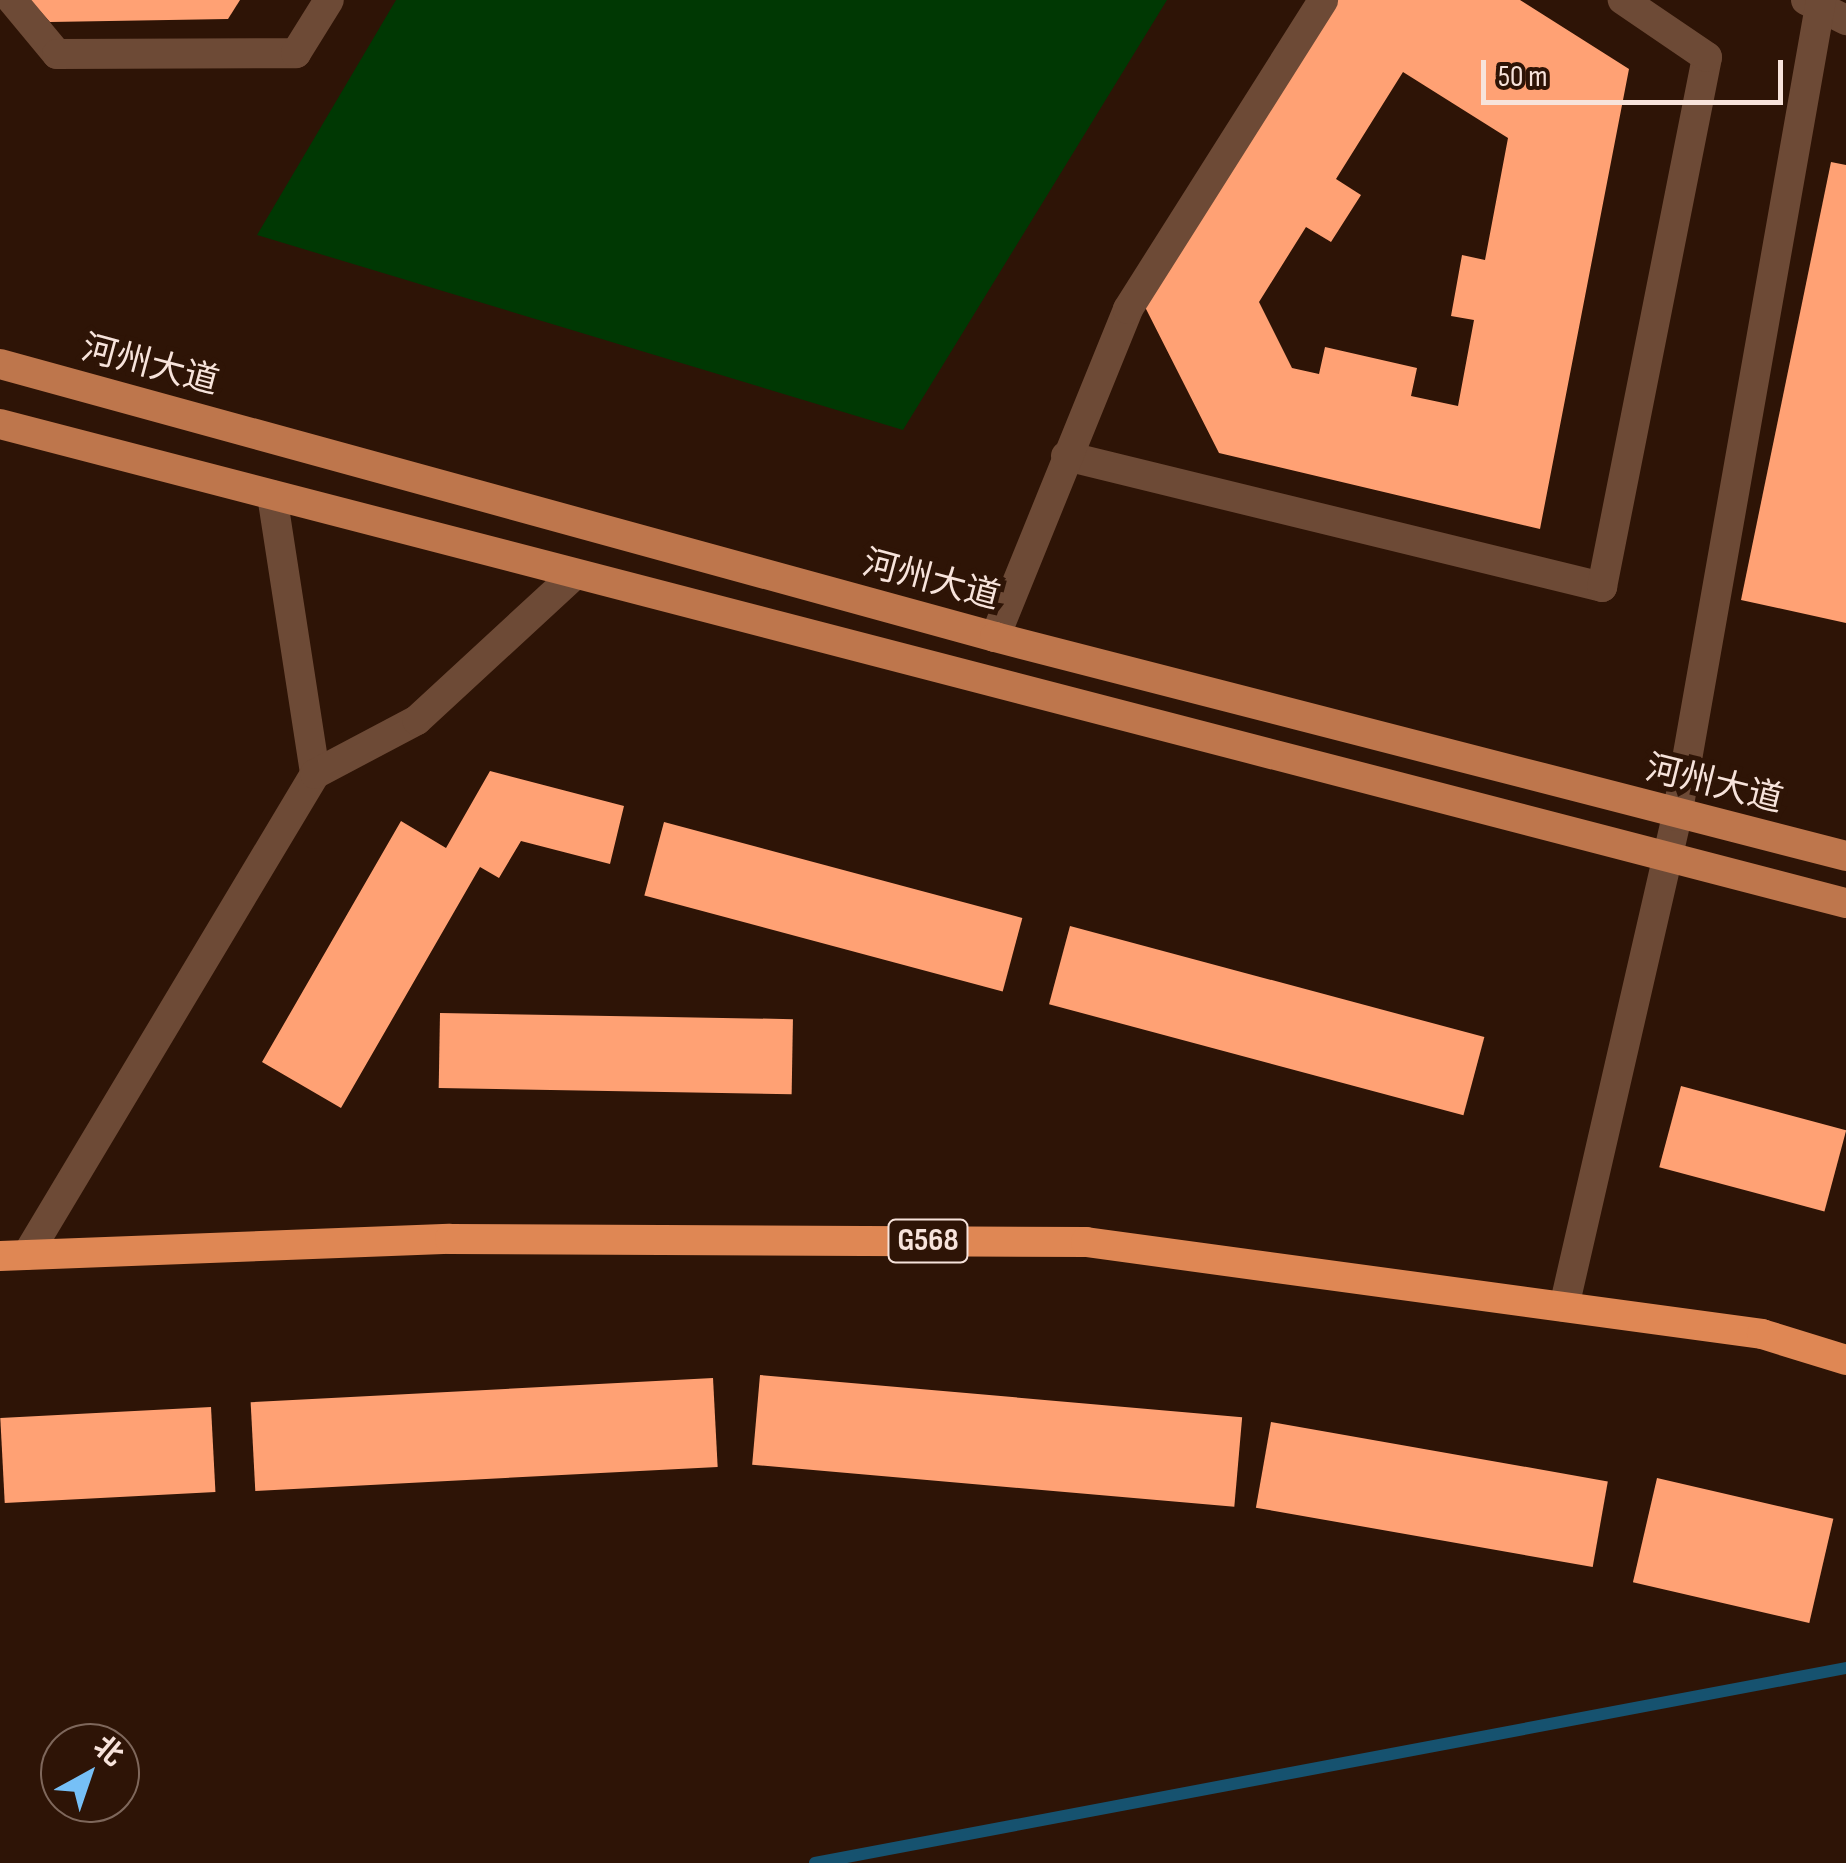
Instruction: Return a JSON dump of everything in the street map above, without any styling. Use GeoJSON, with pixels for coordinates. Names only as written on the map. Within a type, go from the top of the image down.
{"type":"FeatureCollection","features":[{"type":"Feature","properties":{"kind":"highway","name":"G568"},"geometry":{"type":"LineString","coordinates":[[13,1255],[450,1239],[1086,1242],[1762,1334],[1846,1360]]}},
{"type":"Feature","properties":{"kind":"main road","name":"河州大道"},"geometry":{"type":"LineString","coordinates":[[0,364],[994,637],[1677,816],[1846,856]]}},
{"type":"Feature","properties":{"kind":"main road"},"geometry":{"type":"LineString","coordinates":[[0,424],[1666,860],[1846,902]]}},
{"type":"Feature","properties":{"kind":"street"},"geometry":{"type":"LineString","coordinates":[[12,0],[57,54],[296,52],[329,0]]}},
{"type":"Feature","properties":{"kind":"street"},"geometry":{"type":"LineString","coordinates":[[994,637],[1128,310],[1323,0]]}},
{"type":"Feature","properties":{"kind":"street"},"geometry":{"type":"LineString","coordinates":[[1066,456],[1602,588],[1707,57],[1623,0]]}},
{"type":"Feature","properties":{"kind":"street"},"geometry":{"type":"LineString","coordinates":[[1564,1307],[1677,816],[1823,7]]}},
{"type":"Feature","properties":{"kind":"street"},"geometry":{"type":"LineString","coordinates":[[272,495],[315,774]]}},
{"type":"Feature","properties":{"kind":"street"},"geometry":{"type":"LineString","coordinates":[[13,1255],[315,774],[417,720],[576,574]]}},
{"type":"Feature","properties":{"kind":"green space"},"geometry":{"type":"Polygon","coordinates":[[[396,0],[1167,0],[903,430],[257,235],[396,0]]]}},
{"type":"Feature","properties":{"kind":"building"},"geometry":{"type":"Polygon","coordinates":[[[30,0],[240,0],[228,19],[50,22],[30,0]]]}},
{"type":"Feature","properties":{"kind":"building"},"geometry":{"type":"Polygon","coordinates":[[[1334,0],[1520,0],[1629,69],[1540,529],[1219,453],[1144,305],[1334,0]],[[1403,72],[1336,179],[1361,195],[1331,242],[1306,227],[1259,302],[1292,368],[1319,374],[1325,347],[1417,368],[1411,396],[1458,406],[1474,320],[1451,316],[1462,255],[1485,260],[1508,138],[1403,72]]]}},
{"type":"Feature","properties":{"kind":"building"},"geometry":{"type":"Polygon","coordinates":[[[1831,162],[1846,165],[1846,623],[1741,600],[1831,162]]]}},
{"type":"Feature","properties":{"kind":"building"},"geometry":{"type":"Polygon","coordinates":[[[490,771],[624,806],[610,864],[521,841],[499,878],[480,867],[341,1108],[262,1062],[401,821],[446,848],[490,771]]]}},
{"type":"Feature","properties":{"kind":"building"},"geometry":{"type":"Polygon","coordinates":[[[664,822],[1022,918],[1003,991],[644,895],[664,822]]]}},
{"type":"Feature","properties":{"kind":"building"},"geometry":{"type":"Polygon","coordinates":[[[1070,926],[1484,1037],[1463,1115],[1049,1004],[1070,926]]]}},
{"type":"Feature","properties":{"kind":"building"},"geometry":{"type":"Polygon","coordinates":[[[440,1013],[793,1019],[792,1094],[439,1088],[440,1013]]]}},
{"type":"Feature","properties":{"kind":"building"},"geometry":{"type":"Polygon","coordinates":[[[1681,1086],[1846,1130],[1824,1211],[1659,1167],[1681,1086]]]}},
{"type":"Feature","properties":{"kind":"building"},"geometry":{"type":"Polygon","coordinates":[[[760,1375],[1242,1417],[1234,1507],[752,1465],[760,1375]]]}},
{"type":"Feature","properties":{"kind":"building"},"geometry":{"type":"Polygon","coordinates":[[[713,1378],[718,1467],[255,1491],[251,1402],[713,1378]]]}},
{"type":"Feature","properties":{"kind":"building"},"geometry":{"type":"Polygon","coordinates":[[[211,1407],[215,1492],[5,1503],[0,1418],[211,1407]]]}},
{"type":"Feature","properties":{"kind":"building"},"geometry":{"type":"Polygon","coordinates":[[[1271,1422],[1608,1481],[1593,1567],[1256,1508],[1271,1422]]]}},
{"type":"Feature","properties":{"kind":"building"},"geometry":{"type":"Polygon","coordinates":[[[1657,1478],[1833,1519],[1809,1623],[1633,1582],[1657,1478]]]}},
{"type":"Feature","properties":{"kind":"waterway"},"geometry":{"type":"LineString","coordinates":[[815,1863],[1846,1668]]}}]}
